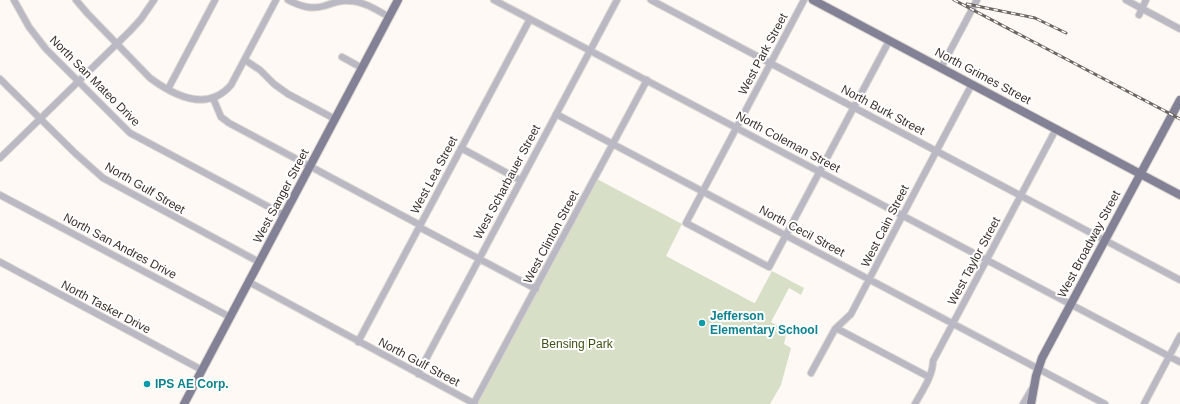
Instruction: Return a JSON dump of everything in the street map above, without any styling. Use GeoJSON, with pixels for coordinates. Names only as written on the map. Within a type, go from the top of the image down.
{"type":"FeatureCollection","features":[{"type":"Feature","properties":{"kind":"main road","name":"West Sanger Street"},"geometry":{"type":"LineString","coordinates":[[184,404],[398,0]]}},
{"type":"Feature","properties":{"kind":"main road","name":"North Grimes Street"},"geometry":{"type":"LineString","coordinates":[[813,0],[1180,195]]}},
{"type":"Feature","properties":{"kind":"main road","name":"West Broadway Street"},"geometry":{"type":"LineString","coordinates":[[1031,404],[1038,369],[1042,358],[1180,100]]}},
{"type":"Feature","properties":{"kind":"street","name":"North San Mateo Drive"},"geometry":{"type":"LineString","coordinates":[[14,0],[35,36],[46,50],[134,136],[284,216]]}},
{"type":"Feature","properties":{"kind":"street"},"geometry":{"type":"LineString","coordinates":[[76,0],[116,44],[150,78],[168,89],[192,99],[206,100],[213,98],[227,90],[231,85],[276,0]]}},
{"type":"Feature","properties":{"kind":"street"},"geometry":{"type":"LineString","coordinates":[[0,158],[141,19],[154,0]]}},
{"type":"Feature","properties":{"kind":"street"},"geometry":{"type":"LineString","coordinates":[[168,89],[215,0]]}},
{"type":"Feature","properties":{"kind":"street"},"geometry":{"type":"LineString","coordinates":[[288,0],[304,7],[316,8],[342,1],[352,1],[367,6],[389,17]]}},
{"type":"Feature","properties":{"kind":"street","name":"North Coleman Street"},"geometry":{"type":"LineString","coordinates":[[494,0],[1180,362]]}},
{"type":"Feature","properties":{"kind":"street","name":"West Scharbauer Street"},"geometry":{"type":"LineString","coordinates":[[418,374],[617,0]]}},
{"type":"Feature","properties":{"kind":"street","name":"North Burk Street"},"geometry":{"type":"LineString","coordinates":[[651,0],[1180,280]]}},
{"type":"Feature","properties":{"kind":"street","name":"West Park Street"},"geometry":{"type":"LineString","coordinates":[[786,235],[769,267],[686,224],[804,0]]}},
{"type":"Feature","properties":{"kind":"street"},"geometry":{"type":"LineString","coordinates":[[941,68],[977,0]]}},
{"type":"Feature","properties":{"kind":"street"},"geometry":{"type":"LineString","coordinates":[[1126,0],[1140,12],[1180,29]]}},
{"type":"Feature","properties":{"kind":"street"},"geometry":{"type":"LineString","coordinates":[[1140,12],[1146,0]]}},
{"type":"Feature","properties":{"kind":"street","name":"West Lea Street"},"geometry":{"type":"LineString","coordinates":[[358,342],[530,19]]}},
{"type":"Feature","properties":{"kind":"street"},"geometry":{"type":"LineString","coordinates":[[786,235],[889,41]]}},
{"type":"Feature","properties":{"kind":"street"},"geometry":{"type":"LineString","coordinates":[[342,57],[362,68]]}},
{"type":"Feature","properties":{"kind":"street"},"geometry":{"type":"LineString","coordinates":[[245,60],[260,70],[274,84],[288,94],[335,119]]}},
{"type":"Feature","properties":{"kind":"street","name":"North Gulf Street"},"geometry":{"type":"LineString","coordinates":[[0,80],[92,170],[109,182],[259,262]]}},
{"type":"Feature","properties":{"kind":"street","name":"West Clinton Street"},"geometry":{"type":"LineString","coordinates":[[474,404],[647,80]]}},
{"type":"Feature","properties":{"kind":"street","name":"West Cain Street"},"geometry":{"type":"LineString","coordinates":[[811,373],[836,328],[852,314],[972,84]]}},
{"type":"Feature","properties":{"kind":"street"},"geometry":{"type":"LineString","coordinates":[[213,98],[221,117],[229,123],[479,259],[536,288]]}},
{"type":"Feature","properties":{"kind":"street","name":"North Cecil Street"},"geometry":{"type":"LineString","coordinates":[[556,114],[1105,404]]}},
{"type":"Feature","properties":{"kind":"street","name":"West Taylor Street"},"geometry":{"type":"LineString","coordinates":[[915,404],[929,377],[933,366],[933,361],[1056,129]]}},
{"type":"Feature","properties":{"kind":"street"},"geometry":{"type":"LineString","coordinates":[[461,148],[520,180]]}},
{"type":"Feature","properties":{"kind":"street","name":"North San Andres Drive"},"geometry":{"type":"LineString","coordinates":[[0,195],[230,317]]}},
{"type":"Feature","properties":{"kind":"street","name":"North Tasker Drive"},"geometry":{"type":"LineString","coordinates":[[0,262],[202,370]]}},
{"type":"Feature","properties":{"kind":"street","name":"North Gulf Street"},"geometry":{"type":"LineString","coordinates":[[249,282],[474,404]]}},
{"type":"Feature","properties":{"kind":"street"},"geometry":{"type":"LineString","coordinates":[[836,328],[929,377]]}},
{"type":"Feature","properties":{"kind":"street"},"geometry":{"type":"LineString","coordinates":[[1144,404],[1180,336]]}},
{"type":"Feature","properties":{"kind":"street"},"geometry":{"type":"LineString","coordinates":[[1023,404],[1035,384]]}},
{"type":"Feature","properties":{"kind":"green space","name":"Bensing Park"},"geometry":{"type":"Polygon","coordinates":[[[597,179],[682,224],[666,256],[754,303],[772,271],[804,288],[801,295],[789,288],[771,322],[787,331],[784,344],[791,348],[781,385],[770,404],[477,404],[597,179]]]}},
{"type":"Feature","properties":{"kind":"railway"},"geometry":{"type":"LineString","coordinates":[[954,0],[1180,119]]}},
{"type":"Feature","properties":{"kind":"railway"},"geometry":{"type":"LineString","coordinates":[[967,4],[1035,18],[1066,33]]}},
{"type":"Feature","properties":{"kind":"place","name":"Jefferson Elementary School"},"geometry":{"type":"Point","coordinates":[702,323]}},
{"type":"Feature","properties":{"kind":"place","name":"IPS AE Corp."},"geometry":{"type":"Point","coordinates":[147,384]}}]}
